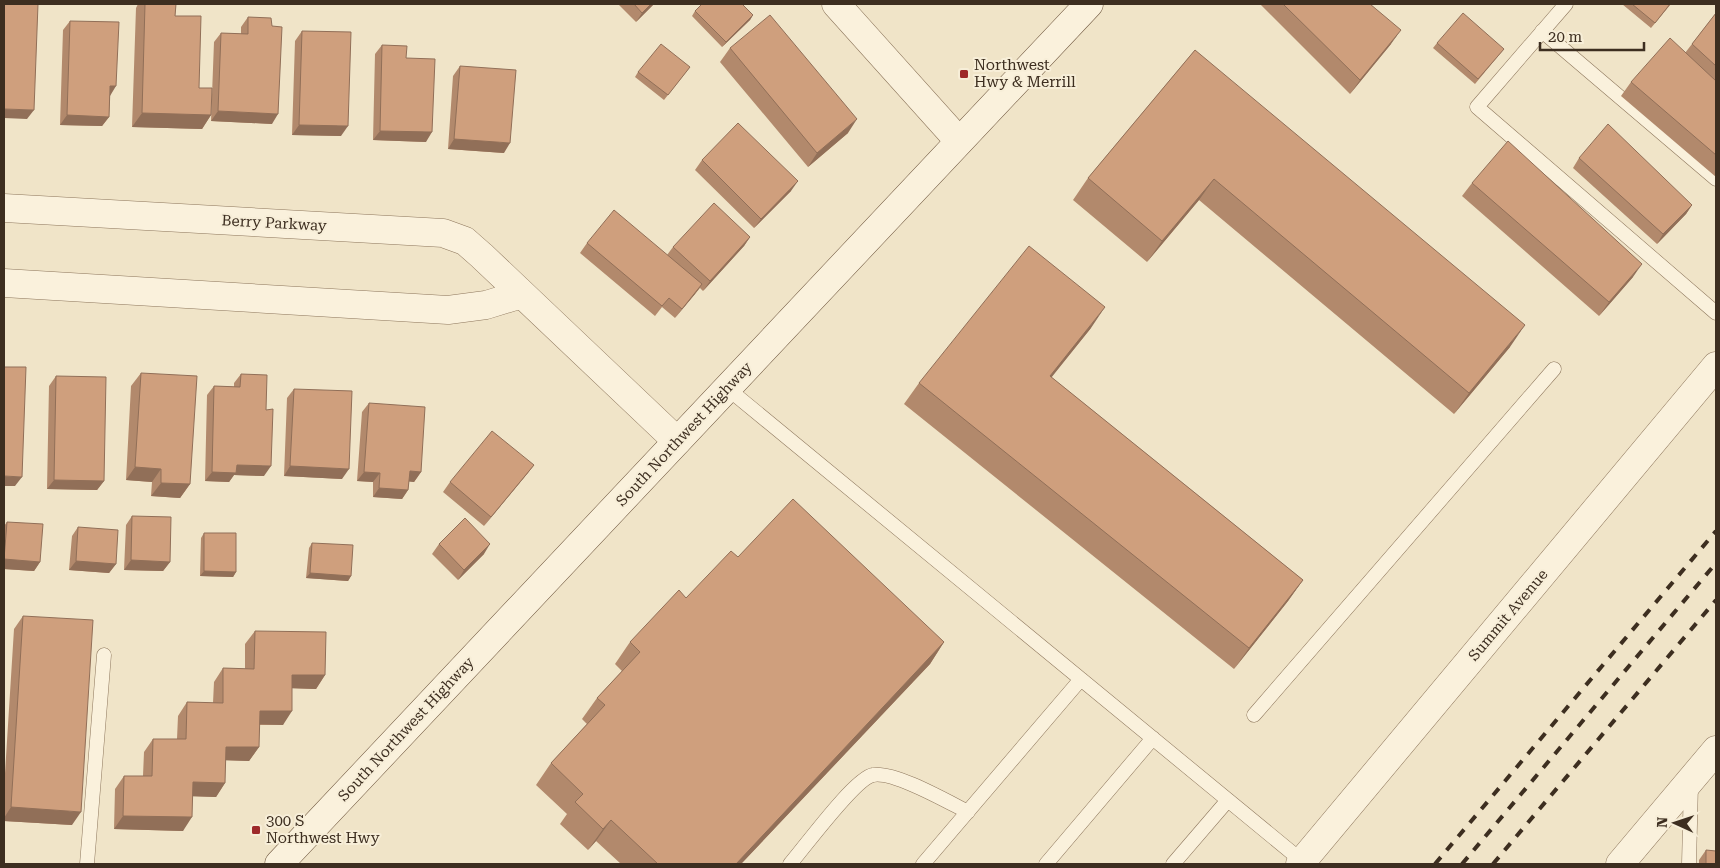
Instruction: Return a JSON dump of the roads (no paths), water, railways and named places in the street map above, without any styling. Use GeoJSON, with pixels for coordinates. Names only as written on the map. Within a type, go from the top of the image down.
{"type":"FeatureCollection","features":[{"type":"Feature","properties":{"kind":"street"},"geometry":{"type":"LineString","coordinates":[[836,4],[959,141]]}},
{"type":"Feature","properties":{"kind":"street","name":"South Northwest Highway"},"geometry":{"type":"LineString","coordinates":[[279,864],[1089,4]]}},
{"type":"Feature","properties":{"kind":"street","name":"Berry Parkway"},"geometry":{"type":"LineString","coordinates":[[4,208],[443,233],[465,241],[677,440]]}},
{"type":"Feature","properties":{"kind":"street"},"geometry":{"type":"LineString","coordinates":[[4,283],[448,310],[486,305],[522,294]]}},
{"type":"Feature","properties":{"kind":"street","name":"Summit Avenue"},"geometry":{"type":"LineString","coordinates":[[1301,863],[1716,366]]}},
{"type":"Feature","properties":{"kind":"street"},"geometry":{"type":"LineString","coordinates":[[1620,864],[1716,750]]}},
{"type":"Feature","properties":{"kind":"lane"},"geometry":{"type":"LineString","coordinates":[[1566,4],[1477,107],[1716,313]]}},
{"type":"Feature","properties":{"kind":"lane"},"geometry":{"type":"LineString","coordinates":[[1542,32],[1716,179]]}},
{"type":"Feature","properties":{"kind":"lane"},"geometry":{"type":"LineString","coordinates":[[1254,715],[1554,369]]}},
{"type":"Feature","properties":{"kind":"lane"},"geometry":{"type":"LineString","coordinates":[[727,388],[1228,800],[1301,863]]}},
{"type":"Feature","properties":{"kind":"lane"},"geometry":{"type":"LineString","coordinates":[[87,864],[104,655]]}},
{"type":"Feature","properties":{"kind":"lane"},"geometry":{"type":"LineString","coordinates":[[924,864],[1081,679]]}},
{"type":"Feature","properties":{"kind":"lane"},"geometry":{"type":"LineString","coordinates":[[1046,864],[1153,738]]}},
{"type":"Feature","properties":{"kind":"lane"},"geometry":{"type":"LineString","coordinates":[[790,864],[856,786],[872,775],[888,776],[968,812]]}},
{"type":"Feature","properties":{"kind":"lane"},"geometry":{"type":"LineString","coordinates":[[1689,864],[1691,781]]}},
{"type":"Feature","properties":{"kind":"lane"},"geometry":{"type":"LineString","coordinates":[[1173,864],[1228,800]]}},
{"type":"Feature","properties":{"kind":"railway"},"geometry":{"type":"LineString","coordinates":[[1435,864],[1716,531]]}},
{"type":"Feature","properties":{"kind":"railway"},"geometry":{"type":"LineString","coordinates":[[1462,864],[1716,563]]}},
{"type":"Feature","properties":{"kind":"railway"},"geometry":{"type":"LineString","coordinates":[[1493,864],[1716,600]]}},
{"type":"Feature","properties":{"kind":"place","name":"Northwest Hwy & Merrill"},"geometry":{"type":"Point","coordinates":[964,74]}},
{"type":"Feature","properties":{"kind":"place","name":"300 S Northwest Hwy"},"geometry":{"type":"Point","coordinates":[256,830]}}]}
